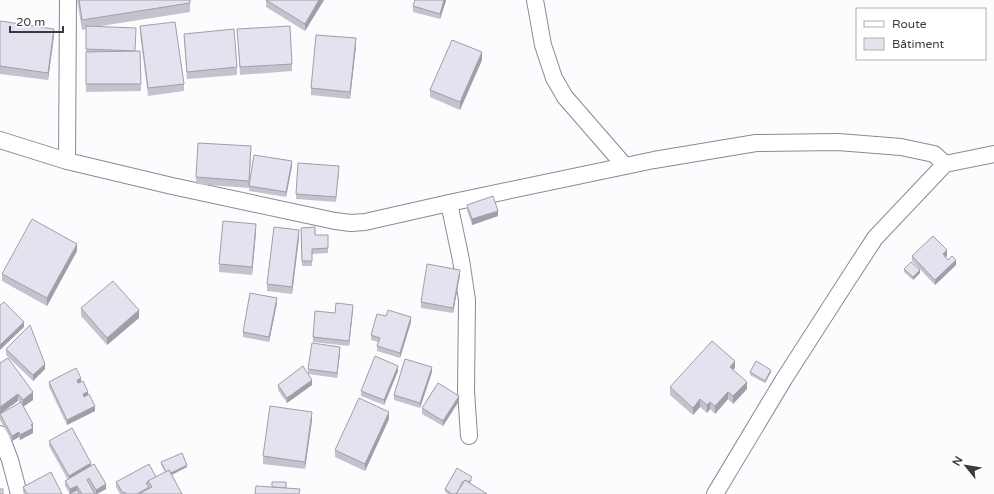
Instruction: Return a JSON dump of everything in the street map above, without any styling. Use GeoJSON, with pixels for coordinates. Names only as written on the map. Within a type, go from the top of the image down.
{"type":"FeatureCollection","features":[{"type":"Feature","properties":{"kind":"street"},"geometry":{"type":"LineString","coordinates":[[67,160],[68,0]]}},
{"type":"Feature","properties":{"kind":"street"},"geometry":{"type":"LineString","coordinates":[[535,0],[543,46],[554,78],[565,97],[625,166]]}},
{"type":"Feature","properties":{"kind":"street"},"geometry":{"type":"LineString","coordinates":[[0,140],[67,160],[172,186],[340,222],[351,223],[365,222],[449,202],[654,160],[756,143],[838,142],[901,147],[934,154],[945,164]]}},
{"type":"Feature","properties":{"kind":"street"},"geometry":{"type":"LineString","coordinates":[[715,494],[793,366],[866,251],[887,225],[945,164],[994,154]]}},
{"type":"Feature","properties":{"kind":"street"},"geometry":{"type":"LineString","coordinates":[[449,202],[461,260],[467,300],[466,391],[469,436]]}},
{"type":"Feature","properties":{"kind":"street"},"geometry":{"type":"LineString","coordinates":[[0,434],[10,460],[19,494]]}},
{"type":"Feature","properties":{"kind":"building"},"geometry":{"type":"Polygon","coordinates":[[[79,0],[190,0],[190,3],[82,20],[79,0]]]}},
{"type":"Feature","properties":{"kind":"building"},"geometry":{"type":"Polygon","coordinates":[[[266,0],[319,0],[305,24],[266,0]]]}},
{"type":"Feature","properties":{"kind":"building"},"geometry":{"type":"Polygon","coordinates":[[[415,0],[444,0],[440,14],[413,6],[415,0]]]}},
{"type":"Feature","properties":{"kind":"building"},"geometry":{"type":"Polygon","coordinates":[[[0,21],[54,29],[48,73],[0,66],[0,21]]]}},
{"type":"Feature","properties":{"kind":"building"},"geometry":{"type":"Polygon","coordinates":[[[175,22],[184,84],[148,88],[140,26],[175,22]]]}},
{"type":"Feature","properties":{"kind":"building"},"geometry":{"type":"Polygon","coordinates":[[[86,26],[136,28],[135,51],[86,49],[86,26]]]}},
{"type":"Feature","properties":{"kind":"building"},"geometry":{"type":"Polygon","coordinates":[[[290,26],[292,64],[240,67],[237,29],[290,26]]]}},
{"type":"Feature","properties":{"kind":"building"},"geometry":{"type":"Polygon","coordinates":[[[234,29],[237,67],[187,72],[184,34],[234,29]]]}},
{"type":"Feature","properties":{"kind":"building"},"geometry":{"type":"Polygon","coordinates":[[[316,35],[356,38],[350,92],[311,88],[316,35]]]}},
{"type":"Feature","properties":{"kind":"building"},"geometry":{"type":"Polygon","coordinates":[[[452,40],[482,52],[460,102],[430,90],[452,40]]]}},
{"type":"Feature","properties":{"kind":"building"},"geometry":{"type":"Polygon","coordinates":[[[140,51],[141,84],[86,84],[86,52],[140,51]]]}},
{"type":"Feature","properties":{"kind":"building"},"geometry":{"type":"Polygon","coordinates":[[[198,143],[251,146],[249,181],[196,177],[198,143]]]}},
{"type":"Feature","properties":{"kind":"building"},"geometry":{"type":"Polygon","coordinates":[[[254,155],[292,161],[286,192],[249,186],[254,155]]]}},
{"type":"Feature","properties":{"kind":"building"},"geometry":{"type":"Polygon","coordinates":[[[298,163],[339,166],[336,197],[296,194],[298,163]]]}},
{"type":"Feature","properties":{"kind":"building"},"geometry":{"type":"Polygon","coordinates":[[[493,196],[498,211],[472,219],[467,205],[493,196]]]}},
{"type":"Feature","properties":{"kind":"building"},"geometry":{"type":"Polygon","coordinates":[[[32,219],[77,244],[47,298],[2,274],[32,219]]]}},
{"type":"Feature","properties":{"kind":"building"},"geometry":{"type":"Polygon","coordinates":[[[223,221],[256,224],[252,267],[219,264],[223,221]]]}},
{"type":"Feature","properties":{"kind":"building"},"geometry":{"type":"Polygon","coordinates":[[[274,227],[299,230],[292,287],[267,284],[274,227]]]}},
{"type":"Feature","properties":{"kind":"building"},"geometry":{"type":"Polygon","coordinates":[[[315,227],[315,235],[328,235],[328,248],[312,249],[312,261],[302,261],[301,228],[315,227]]]}},
{"type":"Feature","properties":{"kind":"building"},"geometry":{"type":"Polygon","coordinates":[[[933,236],[947,250],[943,254],[948,260],[952,256],[956,260],[935,280],[912,256],[933,236]]]}},
{"type":"Feature","properties":{"kind":"building"},"geometry":{"type":"Polygon","coordinates":[[[911,262],[920,270],[913,277],[904,269],[911,262]]]}},
{"type":"Feature","properties":{"kind":"building"},"geometry":{"type":"Polygon","coordinates":[[[427,264],[460,270],[453,308],[421,302],[427,264]]]}},
{"type":"Feature","properties":{"kind":"building"},"geometry":{"type":"Polygon","coordinates":[[[113,281],[139,310],[107,338],[81,308],[113,281]]]}},
{"type":"Feature","properties":{"kind":"building"},"geometry":{"type":"Polygon","coordinates":[[[250,293],[277,298],[269,337],[243,332],[250,293]]]}},
{"type":"Feature","properties":{"kind":"building"},"geometry":{"type":"Polygon","coordinates":[[[4,302],[24,322],[0,345],[0,305],[4,302]]]}},
{"type":"Feature","properties":{"kind":"building"},"geometry":{"type":"Polygon","coordinates":[[[336,303],[353,305],[349,341],[313,337],[315,311],[335,313],[336,303]]]}},
{"type":"Feature","properties":{"kind":"building"},"geometry":{"type":"Polygon","coordinates":[[[388,310],[411,317],[400,353],[377,346],[380,338],[371,335],[377,314],[386,316],[388,310]]]}},
{"type":"Feature","properties":{"kind":"building"},"geometry":{"type":"Polygon","coordinates":[[[30,325],[45,364],[33,375],[6,349],[30,325]]]}},
{"type":"Feature","properties":{"kind":"building"},"geometry":{"type":"Polygon","coordinates":[[[712,341],[735,361],[730,367],[747,382],[733,396],[728,392],[715,406],[710,402],[707,405],[700,399],[693,408],[670,387],[712,341]]]}},
{"type":"Feature","properties":{"kind":"building"},"geometry":{"type":"Polygon","coordinates":[[[312,343],[340,347],[337,373],[308,369],[312,343]]]}},
{"type":"Feature","properties":{"kind":"building"},"geometry":{"type":"Polygon","coordinates":[[[375,356],[398,366],[384,400],[361,391],[375,356]]]}},
{"type":"Feature","properties":{"kind":"building"},"geometry":{"type":"Polygon","coordinates":[[[8,358],[33,392],[23,400],[18,394],[0,407],[0,363],[8,358]]]}},
{"type":"Feature","properties":{"kind":"building"},"geometry":{"type":"Polygon","coordinates":[[[405,359],[432,367],[420,403],[394,395],[405,359]]]}},
{"type":"Feature","properties":{"kind":"building"},"geometry":{"type":"Polygon","coordinates":[[[756,361],[771,370],[765,381],[750,372],[756,361]]]}},
{"type":"Feature","properties":{"kind":"building"},"geometry":{"type":"Polygon","coordinates":[[[303,366],[312,380],[287,398],[278,385],[303,366]]]}},
{"type":"Feature","properties":{"kind":"building"},"geometry":{"type":"Polygon","coordinates":[[[76,368],[81,378],[77,380],[78,383],[83,381],[88,392],[83,394],[84,397],[89,394],[95,406],[67,420],[49,382],[76,368]]]}},
{"type":"Feature","properties":{"kind":"building"},"geometry":{"type":"Polygon","coordinates":[[[438,383],[459,396],[443,421],[422,408],[438,383]]]}},
{"type":"Feature","properties":{"kind":"building"},"geometry":{"type":"Polygon","coordinates":[[[359,398],[389,412],[365,464],[335,450],[359,398]]]}},
{"type":"Feature","properties":{"kind":"building"},"geometry":{"type":"Polygon","coordinates":[[[21,402],[33,424],[31,425],[33,428],[20,435],[19,432],[12,436],[0,414],[21,402]]]}},
{"type":"Feature","properties":{"kind":"building"},"geometry":{"type":"Polygon","coordinates":[[[270,406],[312,412],[305,462],[263,456],[270,406]]]}},
{"type":"Feature","properties":{"kind":"building"},"geometry":{"type":"Polygon","coordinates":[[[72,428],[91,463],[69,476],[49,441],[72,428]]]}},
{"type":"Feature","properties":{"kind":"building"},"geometry":{"type":"Polygon","coordinates":[[[182,453],[187,465],[171,473],[169,470],[166,472],[161,462],[182,453]]]}},
{"type":"Feature","properties":{"kind":"building"},"geometry":{"type":"Polygon","coordinates":[[[94,464],[106,484],[96,490],[89,478],[87,480],[95,494],[82,494],[77,486],[70,489],[65,481],[94,464]]]}},
{"type":"Feature","properties":{"kind":"building"},"geometry":{"type":"Polygon","coordinates":[[[149,464],[156,477],[146,483],[149,487],[137,494],[123,493],[116,482],[149,464]]]}},
{"type":"Feature","properties":{"kind":"building"},"geometry":{"type":"Polygon","coordinates":[[[457,468],[472,477],[469,482],[465,480],[464,482],[463,481],[456,494],[452,494],[445,489],[457,468]]]}},
{"type":"Feature","properties":{"kind":"building"},"geometry":{"type":"Polygon","coordinates":[[[169,470],[182,494],[139,494],[152,487],[148,481],[169,470]]]}},
{"type":"Feature","properties":{"kind":"building"},"geometry":{"type":"Polygon","coordinates":[[[51,472],[62,494],[27,494],[23,487],[51,472]]]}},
{"type":"Feature","properties":{"kind":"building"},"geometry":{"type":"Polygon","coordinates":[[[465,480],[487,494],[456,494],[465,480]]]}},
{"type":"Feature","properties":{"kind":"building"},"geometry":{"type":"Polygon","coordinates":[[[272,482],[286,482],[286,488],[272,487],[272,482]]]}},
{"type":"Feature","properties":{"kind":"building"},"geometry":{"type":"Polygon","coordinates":[[[256,486],[300,489],[299,494],[255,494],[256,486]]]}},
{"type":"Feature","properties":{"kind":"building"},"geometry":{"type":"Polygon","coordinates":[[[0,489],[3,489],[3,494],[0,494],[0,489]]]}},
{"type":"Feature","properties":{"kind":"building"},"geometry":{"type":"Polygon","coordinates":[[[77,490],[79,494],[69,494],[77,490]]]}}]}
